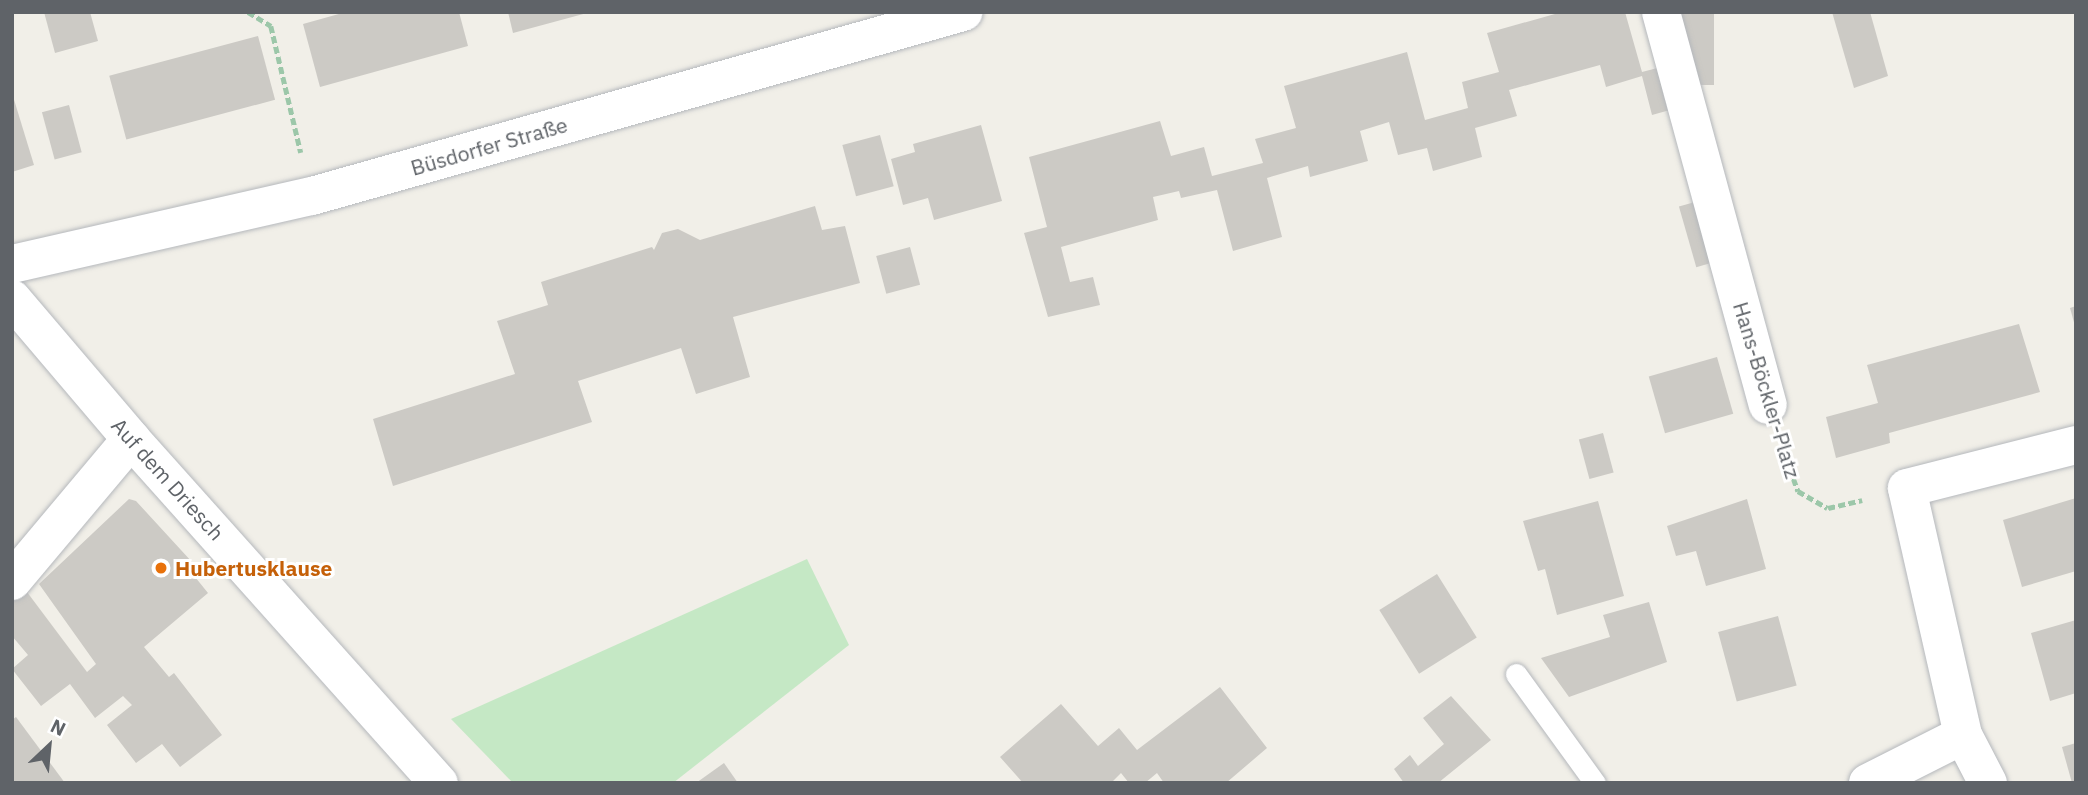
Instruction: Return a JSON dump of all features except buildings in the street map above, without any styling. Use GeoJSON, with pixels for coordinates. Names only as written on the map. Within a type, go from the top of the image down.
{"type":"FeatureCollection","features":[{"type":"Feature","properties":{"kind":"street","name":"Büsdorfer Straße"},"geometry":{"type":"LineString","coordinates":[[12,264],[312,196],[963,12]]}},
{"type":"Feature","properties":{"kind":"street","name":"Hans-Böckler-Platz"},"geometry":{"type":"LineString","coordinates":[[1661,12],[1768,405]]}},
{"type":"Feature","properties":{"kind":"street","name":"Auf dem Driesch"},"geometry":{"type":"LineString","coordinates":[[12,299],[131,439],[439,783]]}},
{"type":"Feature","properties":{"kind":"street"},"geometry":{"type":"LineString","coordinates":[[12,581],[131,439]]}},
{"type":"Feature","properties":{"kind":"street"},"geometry":{"type":"LineString","coordinates":[[1988,783],[1963,735],[1907,488],[2076,445]]}},
{"type":"Feature","properties":{"kind":"street"},"geometry":{"type":"LineString","coordinates":[[1868,783],[1963,735]]}},
{"type":"Feature","properties":{"kind":"lane"},"geometry":{"type":"LineString","coordinates":[[1516,674],[1595,783]]}},
{"type":"Feature","properties":{"kind":"path"},"geometry":{"type":"LineString","coordinates":[[248,12],[271,26],[312,196]]}},
{"type":"Feature","properties":{"kind":"path","name":"Hans-Böckler-Platz"},"geometry":{"type":"LineString","coordinates":[[1768,405],[1798,491],[1828,508],[1907,488]]}},
{"type":"Feature","properties":{"kind":"green space"},"geometry":{"type":"Polygon","coordinates":[[[807,559],[849,645],[673,783],[513,783],[451,719],[807,559]]]}},
{"type":"Feature","properties":{"kind":"place","name":"Hubertusklause"},"geometry":{"type":"Point","coordinates":[161,568]}}]}
